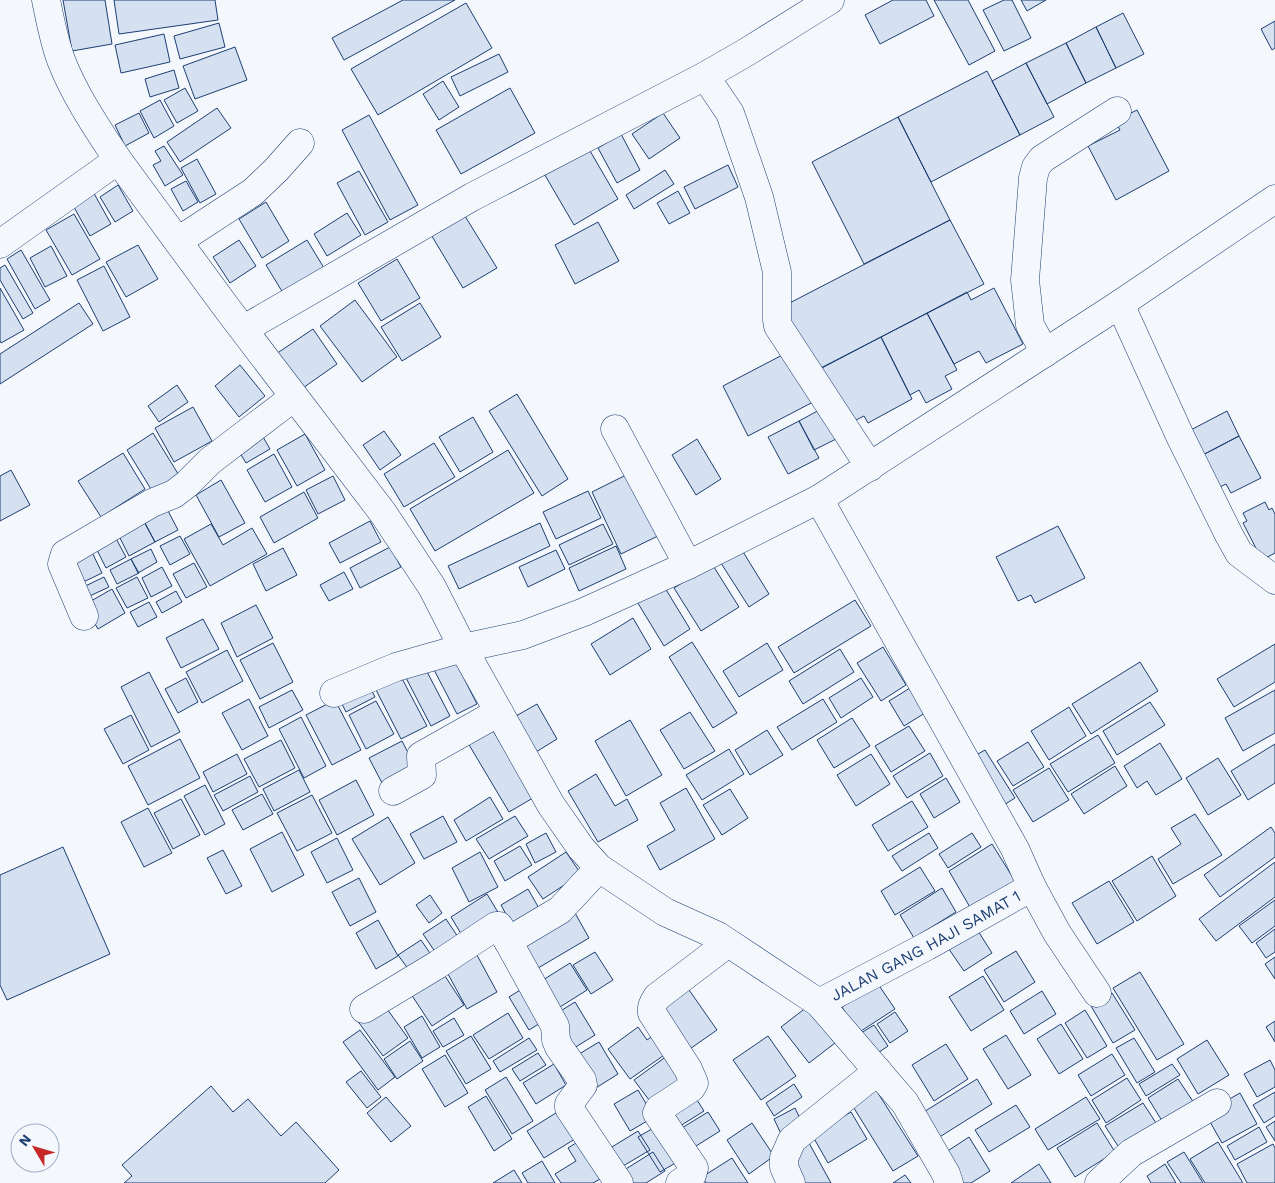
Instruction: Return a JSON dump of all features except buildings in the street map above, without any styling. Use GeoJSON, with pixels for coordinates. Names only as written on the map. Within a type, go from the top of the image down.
{"type":"FeatureCollection","features":[{"type":"Feature","properties":{"kind":"street"},"geometry":{"type":"LineString","coordinates":[[46,0],[62,60],[86,110],[118,160],[382,513],[432,588],[463,648],[551,805],[581,848],[599,868],[665,912],[718,936],[819,1003],[905,1103],[946,1174],[948,1183]]}},
{"type":"Feature","properties":{"kind":"street"},"geometry":{"type":"LineString","coordinates":[[244,329],[472,197],[705,76],[830,0]]}},
{"type":"Feature","properties":{"kind":"street"},"geometry":{"type":"LineString","coordinates":[[705,76],[730,114],[759,197],[778,272],[776,304],[778,326],[870,467]]}},
{"type":"Feature","properties":{"kind":"street"},"geometry":{"type":"LineString","coordinates":[[1045,353],[1030,324],[1025,280],[1033,178],[1036,167],[1042,159],[1116,111]]}},
{"type":"Feature","properties":{"kind":"street"},"geometry":{"type":"LineString","coordinates":[[178,241],[253,192],[300,143]]}},
{"type":"Feature","properties":{"kind":"street"},"geometry":{"type":"LineString","coordinates":[[0,244],[118,160]]}},
{"type":"Feature","properties":{"kind":"street"},"geometry":{"type":"LineString","coordinates":[[334,693],[396,667],[463,648],[523,635],[584,612],[688,565],[819,499],[1120,304],[1275,200]]}},
{"type":"Feature","properties":{"kind":"street"},"geometry":{"type":"LineString","coordinates":[[1120,304],[1180,436],[1229,536],[1239,553],[1275,580]]}},
{"type":"Feature","properties":{"kind":"street"},"geometry":{"type":"LineString","coordinates":[[84,616],[62,564],[65,554],[152,503],[174,494],[210,461],[294,397]]}},
{"type":"Feature","properties":{"kind":"street"},"geometry":{"type":"LineString","coordinates":[[615,429],[688,565]]}},
{"type":"Feature","properties":{"kind":"street"},"geometry":{"type":"LineString","coordinates":[[819,499],[1015,849],[1032,887],[1057,933],[1097,993]]}},
{"type":"Feature","properties":{"kind":"street"},"geometry":{"type":"LineString","coordinates":[[393,791],[422,775],[421,756],[500,712]]}},
{"type":"Feature","properties":{"kind":"street"},"geometry":{"type":"LineString","coordinates":[[508,941],[560,910],[599,868]]}},
{"type":"Feature","properties":{"kind":"street","name":"JALAN GANG HAJI SAMAT 1"},"geometry":{"type":"LineString","coordinates":[[819,1003],[927,946],[1032,887]]}},
{"type":"Feature","properties":{"kind":"street"},"geometry":{"type":"LineString","coordinates":[[364,1009],[496,926],[500,926],[556,1026],[556,1040],[559,1047],[582,1080],[582,1085],[569,1104],[569,1108],[619,1183]]}},
{"type":"Feature","properties":{"kind":"street"},"geometry":{"type":"LineString","coordinates":[[680,1183],[692,1175],[694,1168],[657,1113],[659,1109],[691,1088],[694,1084],[688,1069],[652,1013],[653,1002],[728,943]]}},
{"type":"Feature","properties":{"kind":"street"},"geometry":{"type":"LineString","coordinates":[[791,1183],[784,1166],[784,1158],[792,1140],[878,1071]]}},
{"type":"Feature","properties":{"kind":"street"},"geometry":{"type":"LineString","coordinates":[[1099,1183],[1131,1153],[1218,1103]]}}]}
